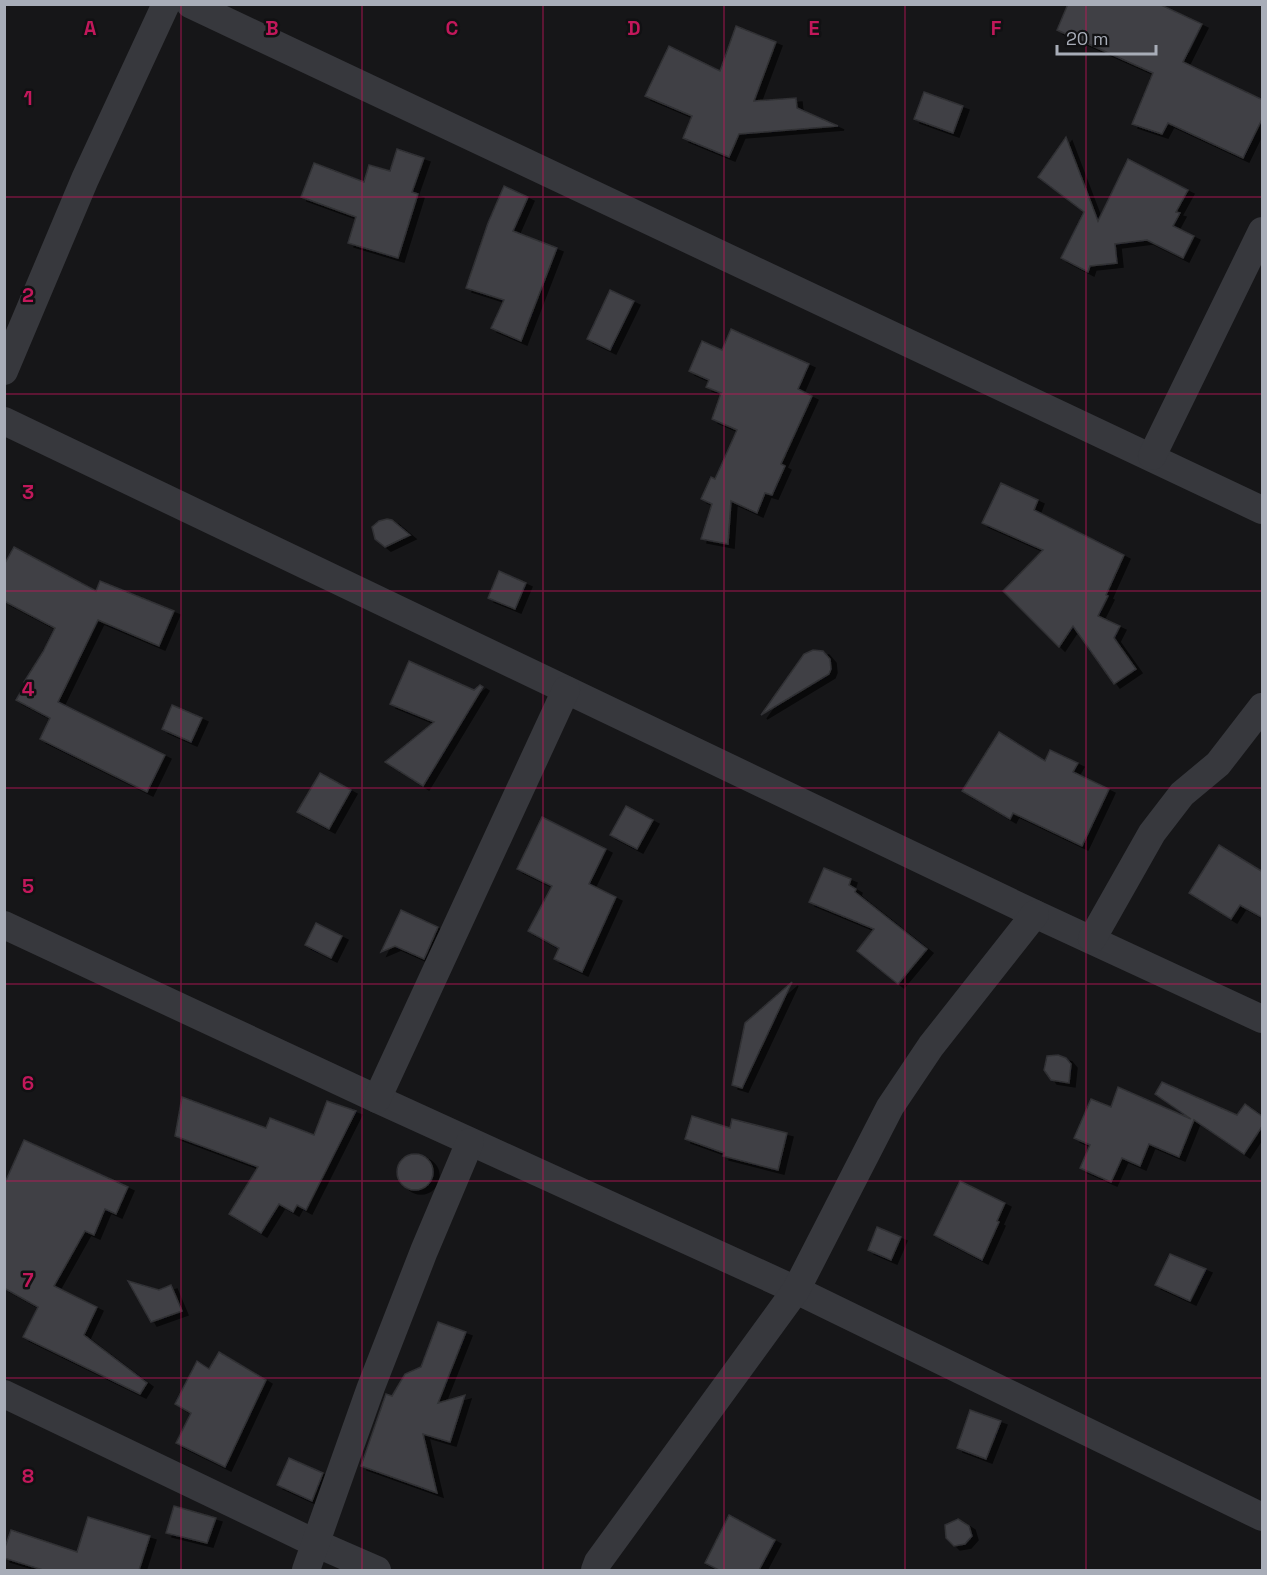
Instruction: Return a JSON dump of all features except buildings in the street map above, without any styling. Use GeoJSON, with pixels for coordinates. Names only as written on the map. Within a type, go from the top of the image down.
{"type":"FeatureCollection","features":[{"type":"Feature","properties":{"kind":"street"},"geometry":{"type":"LineString","coordinates":[[4,371],[85,179],[166,4]]}},
{"type":"Feature","properties":{"kind":"street"},"geometry":{"type":"LineString","coordinates":[[190,4],[1263,510]]}},
{"type":"Feature","properties":{"kind":"street"},"geometry":{"type":"LineString","coordinates":[[1152,456],[1263,231]]}},
{"type":"Feature","properties":{"kind":"street"},"geometry":{"type":"LineString","coordinates":[[4,421],[1035,914],[1263,1019]]}},
{"type":"Feature","properties":{"kind":"street"},"geometry":{"type":"LineString","coordinates":[[377,1099],[566,690]]}},
{"type":"Feature","properties":{"kind":"street"},"geometry":{"type":"LineString","coordinates":[[1092,939],[1152,833],[1182,794],[1218,764],[1263,707]]}},
{"type":"Feature","properties":{"kind":"street"},"geometry":{"type":"LineString","coordinates":[[593,1568],[796,1290],[890,1107],[931,1046],[1035,914]]}},
{"type":"Feature","properties":{"kind":"street"},"geometry":{"type":"LineString","coordinates":[[4,925],[470,1142],[796,1290],[1263,1516]]}},
{"type":"Feature","properties":{"kind":"street"},"geometry":{"type":"LineString","coordinates":[[306,1570],[424,1251],[470,1142]]}},
{"type":"Feature","properties":{"kind":"street"},"geometry":{"type":"LineString","coordinates":[[4,1394],[376,1570]]}}]}
